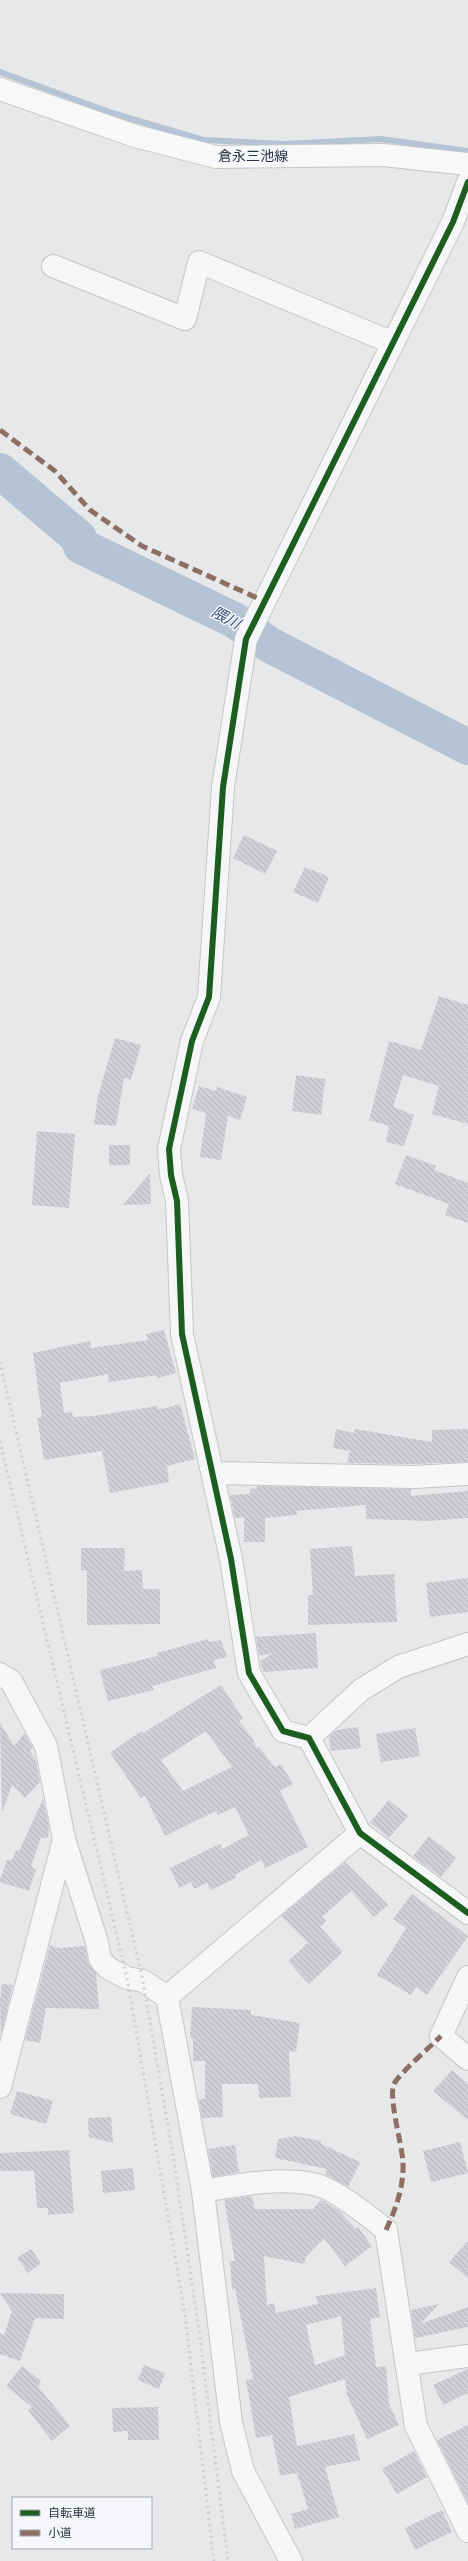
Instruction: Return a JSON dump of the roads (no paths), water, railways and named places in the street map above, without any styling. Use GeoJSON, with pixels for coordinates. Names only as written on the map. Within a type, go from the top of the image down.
{"type":"FeatureCollection","features":[{"type":"Feature","properties":{"kind":"main road","name":"倉永三池線"},"geometry":{"type":"LineString","coordinates":[[0,89],[135,136],[216,157],[383,155],[468,164]]}},
{"type":"Feature","properties":{"kind":"street"},"geometry":{"type":"LineString","coordinates":[[468,182],[453,222],[266,602],[246,639],[223,787],[209,997],[192,1041],[169,1149],[171,1174],[177,1201],[182,1334],[231,1559],[249,1673],[283,1731],[309,1738],[360,1833],[468,1913]]}},
{"type":"Feature","properties":{"kind":"street"},"geometry":{"type":"LineString","coordinates":[[53,266],[185,319],[199,262],[393,343]]}},
{"type":"Feature","properties":{"kind":"street"},"geometry":{"type":"LineString","coordinates":[[212,1473],[414,1477],[468,1474]]}},
{"type":"Feature","properties":{"kind":"street"},"geometry":{"type":"LineString","coordinates":[[309,1738],[360,1690],[392,1671],[468,1644]]}},
{"type":"Feature","properties":{"kind":"street"},"geometry":{"type":"LineString","coordinates":[[0,1674],[11,1681],[46,1746],[64,1839],[97,1942],[100,1959],[108,1968],[127,1978],[143,1981],[167,1997],[203,2191],[231,2422],[243,2471],[292,2561]]}},
{"type":"Feature","properties":{"kind":"street"},"geometry":{"type":"LineString","coordinates":[[167,1997],[360,1833]]}},
{"type":"Feature","properties":{"kind":"street"},"geometry":{"type":"LineString","coordinates":[[0,2087],[64,1839]]}},
{"type":"Feature","properties":{"kind":"street"},"geometry":{"type":"LineString","coordinates":[[468,1976],[441,2036],[468,2059]]}},
{"type":"Feature","properties":{"kind":"street"},"geometry":{"type":"LineString","coordinates":[[203,2191],[257,2182],[314,2184],[352,2204],[386,2230],[408,2364],[416,2426],[468,2531]]}},
{"type":"Feature","properties":{"kind":"street"},"geometry":{"type":"LineString","coordinates":[[408,2364],[468,2356]]}},
{"type":"Feature","properties":{"kind":"waterway"},"geometry":{"type":"LineString","coordinates":[[0,72],[112,113],[203,140],[284,144],[381,139],[468,151]]}},
{"type":"Feature","properties":{"kind":"waterway","name":"隈川"},"geometry":{"type":"LineString","coordinates":[[0,471],[79,538],[81,546],[234,620],[270,645],[468,747]]}},
{"type":"Feature","properties":{"kind":"railway"},"geometry":{"type":"LineString","coordinates":[[0,1362],[143,1981],[174,2161],[199,2331],[228,2561]]}},
{"type":"Feature","properties":{"kind":"railway"},"geometry":{"type":"LineString","coordinates":[[0,1441],[127,1978],[185,2315],[214,2561]]}}]}
